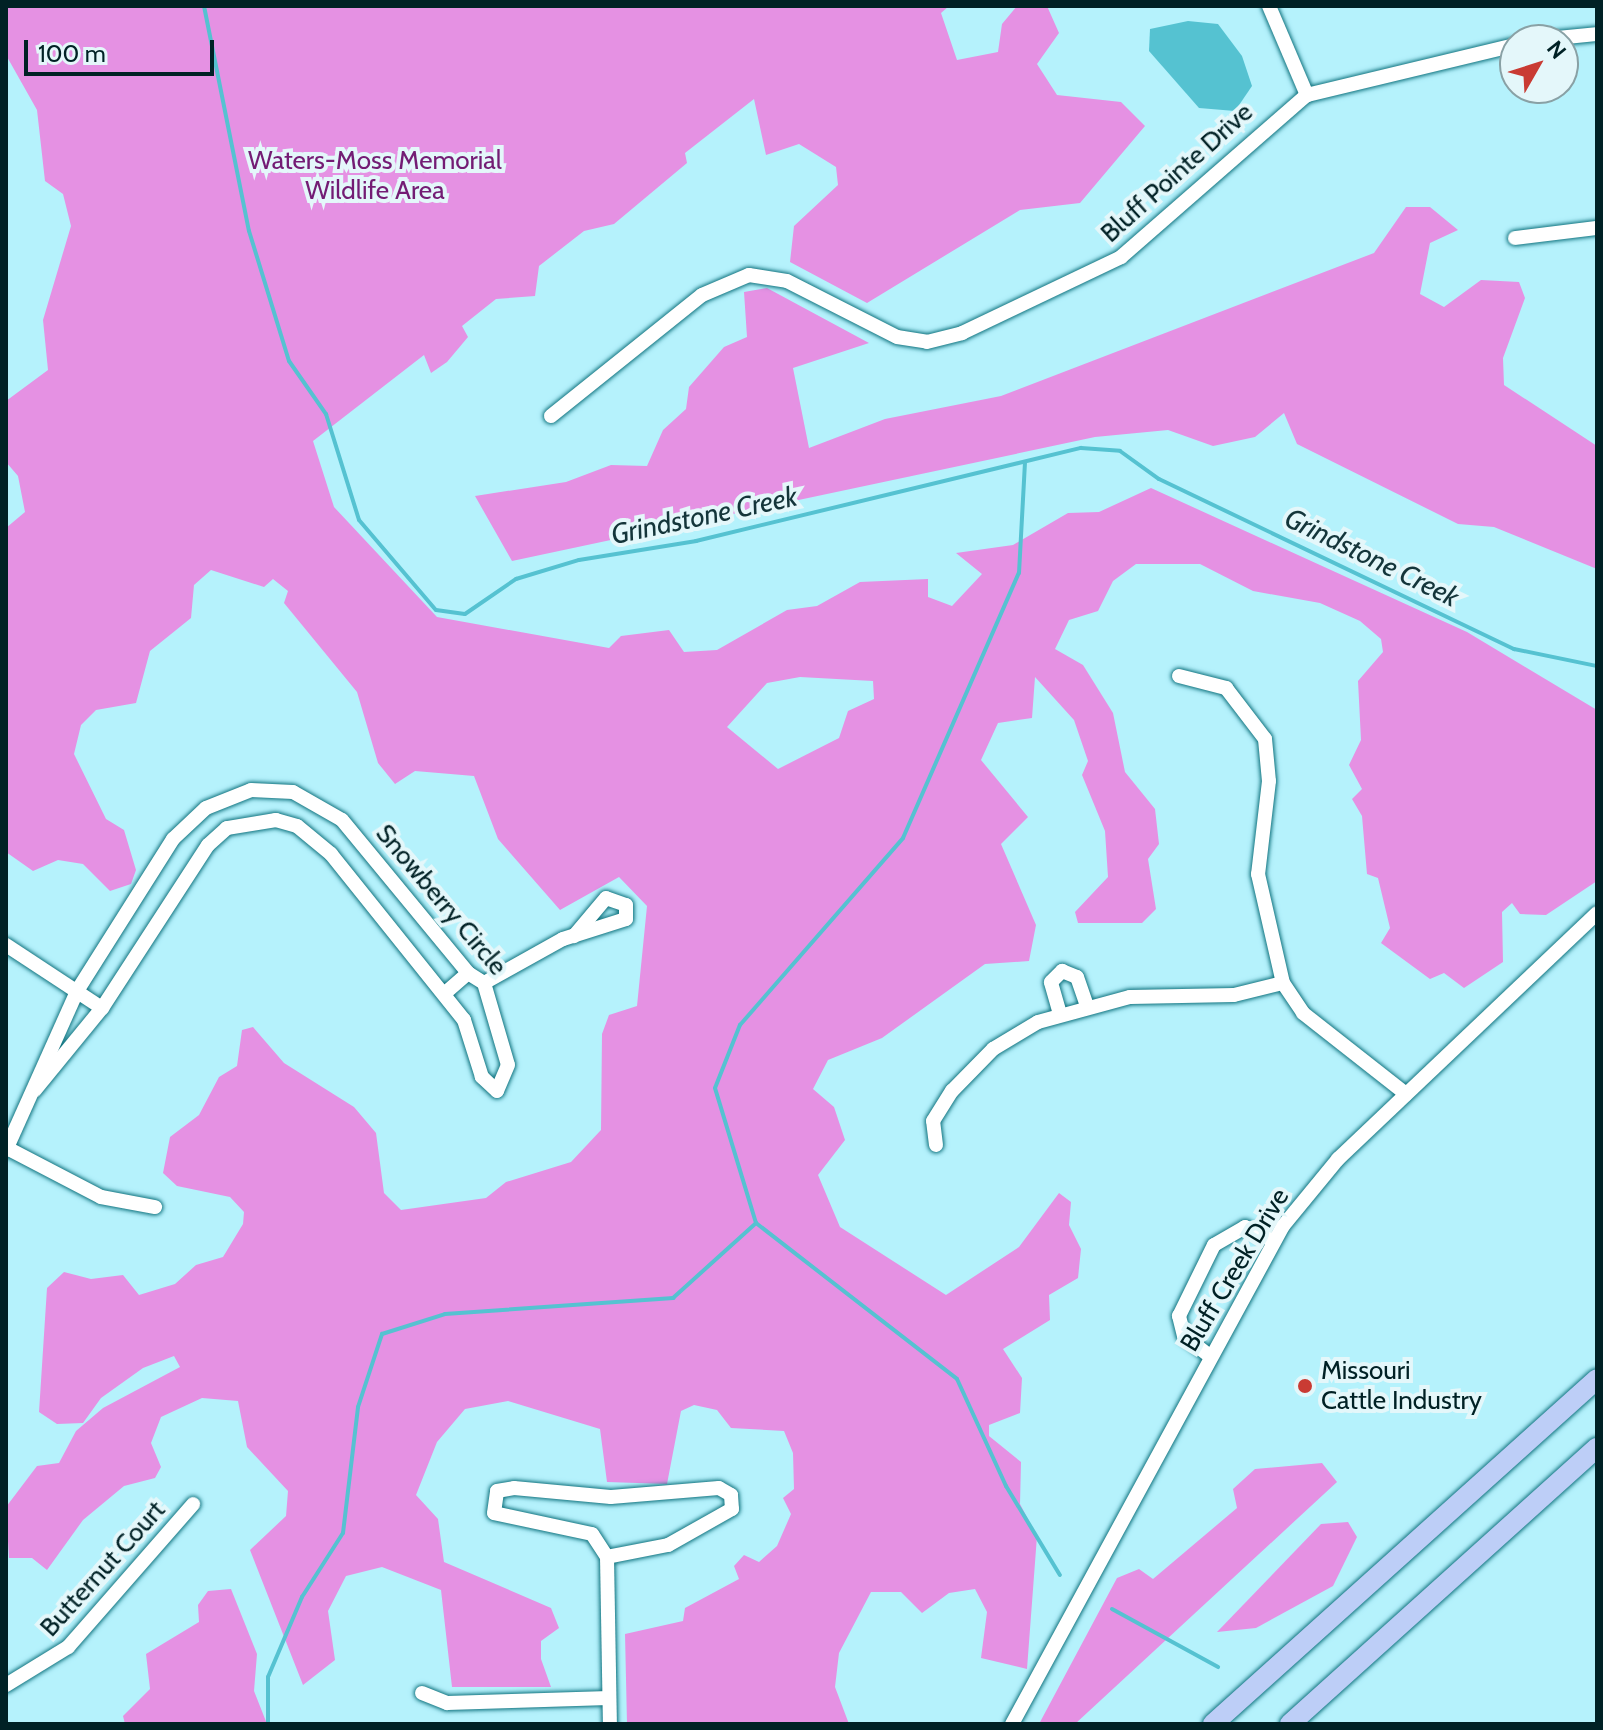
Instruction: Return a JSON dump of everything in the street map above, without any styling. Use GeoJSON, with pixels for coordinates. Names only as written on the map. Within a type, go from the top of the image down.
{"type":"FeatureCollection","features":[{"type":"Feature","properties":{"kind":"highway"},"geometry":{"type":"LineString","coordinates":[[1213,1724],[1597,1379]]}},
{"type":"Feature","properties":{"kind":"highway"},"geometry":{"type":"LineString","coordinates":[[1290,1724],[1597,1448]]}},
{"type":"Feature","properties":{"kind":"street"},"geometry":{"type":"LineString","coordinates":[[1269,6],[1307,95]]}},
{"type":"Feature","properties":{"kind":"street","name":"Bluff Pointe Drive"},"geometry":{"type":"LineString","coordinates":[[551,416],[702,295],[749,275],[787,281],[897,337],[927,342],[962,333],[1121,257],[1307,95],[1499,49]]}},
{"type":"Feature","properties":{"kind":"street"},"geometry":{"type":"LineString","coordinates":[[1515,238],[1597,228]]}},
{"type":"Feature","properties":{"kind":"street"},"geometry":{"type":"LineString","coordinates":[[1179,676],[1226,688],[1265,739],[1269,781],[1258,874],[1283,983],[1303,1013],[1406,1094]]}},
{"type":"Feature","properties":{"kind":"street","name":"Snowberry Circle"},"geometry":{"type":"LineString","coordinates":[[251,790],[293,792],[342,820],[468,973],[484,983],[508,1065],[497,1091],[482,1077],[472,1034],[444,994],[331,854],[297,826],[276,820],[227,828],[208,845],[102,1008],[35,1090],[77,991],[184,825],[251,790]]}},
{"type":"Feature","properties":{"kind":"street","name":"Bluff Creek Drive"},"geometry":{"type":"LineString","coordinates":[[1012,1724],[1274,1241],[1313,1187],[1597,913]]}},
{"type":"Feature","properties":{"kind":"street"},"geometry":{"type":"LineString","coordinates":[[484,983],[574,936]]}},
{"type":"Feature","properties":{"kind":"street"},"geometry":{"type":"LineString","coordinates":[[6,945],[102,1008]]}},
{"type":"Feature","properties":{"kind":"street"},"geometry":{"type":"LineString","coordinates":[[1060,1014],[1051,982],[1062,971],[1077,977],[1087,1006]]}},
{"type":"Feature","properties":{"kind":"street"},"geometry":{"type":"LineString","coordinates":[[444,994],[468,973]]}},
{"type":"Feature","properties":{"kind":"street"},"geometry":{"type":"LineString","coordinates":[[936,1145],[933,1121],[972,1066],[1015,1034],[1087,1006],[1161,994],[1234,995],[1283,983]]}},
{"type":"Feature","properties":{"kind":"street"},"geometry":{"type":"LineString","coordinates":[[35,1090],[7,1149],[101,1197],[155,1207]]}},
{"type":"Feature","properties":{"kind":"street"},"geometry":{"type":"LineString","coordinates":[[1211,1357],[1184,1336],[1179,1316],[1214,1245],[1245,1227],[1274,1241]]}},
{"type":"Feature","properties":{"kind":"street"},"geometry":{"type":"LineString","coordinates":[[607,1557],[668,1545],[719,1521],[732,1509],[731,1495],[719,1488],[625,1497],[514,1488],[492,1498],[501,1517],[592,1534],[607,1557],[610,1724]]}},
{"type":"Feature","properties":{"kind":"street","name":"Butternut Court"},"geometry":{"type":"LineString","coordinates":[[6,1685],[68,1647],[193,1504]]}},
{"type":"Feature","properties":{"kind":"street"},"geometry":{"type":"LineString","coordinates":[[422,1693],[447,1703],[609,1698]]}},
{"type":"Feature","properties":{"kind":"green space","name":"Waters-Moss Memorial Wildlife Area"},"geometry":{"type":"Polygon","coordinates":[[[6,6],[949,6],[941,13],[957,60],[998,52],[1002,24],[1017,6],[1047,6],[1059,33],[1037,64],[1057,95],[1121,102],[1145,126],[1080,203],[1020,210],[867,303],[790,262],[794,226],[838,185],[836,167],[799,144],[766,155],[754,99],[685,153],[687,163],[614,224],[584,231],[539,266],[535,296],[496,299],[462,326],[468,337],[447,362],[431,373],[424,355],[313,441],[334,507],[437,617],[609,648],[621,636],[669,630],[684,652],[717,650],[787,610],[817,606],[860,582],[928,579],[928,597],[952,606],[982,574],[956,553],[1013,545],[1068,513],[1099,512],[1151,488],[1467,632],[1597,710],[1597,881],[1546,915],[1520,914],[1512,903],[1502,912],[1503,962],[1464,988],[1444,973],[1430,979],[1381,943],[1390,928],[1378,878],[1367,874],[1362,816],[1352,799],[1362,789],[1349,765],[1361,740],[1358,681],[1383,652],[1381,639],[1360,621],[1320,603],[1253,591],[1200,564],[1136,564],[1113,581],[1098,611],[1069,620],[1055,649],[1083,665],[1113,713],[1125,772],[1155,809],[1159,844],[1148,859],[1156,909],[1142,923],[1078,923],[1075,912],[1108,877],[1105,831],[1082,775],[1088,761],[1074,720],[1035,677],[1032,718],[998,723],[981,760],[1028,817],[1001,844],[1036,925],[1029,961],[985,964],[882,1038],[828,1060],[813,1089],[834,1107],[845,1140],[818,1175],[840,1227],[946,1295],[1019,1247],[1059,1193],[1071,1202],[1069,1225],[1081,1249],[1078,1278],[1049,1295],[1050,1320],[1003,1349],[1022,1378],[1020,1413],[989,1425],[989,1436],[1021,1462],[1020,1504],[1037,1536],[1027,1669],[981,1658],[987,1612],[975,1589],[949,1593],[922,1613],[901,1592],[871,1592],[839,1653],[835,1687],[849,1724],[627,1724],[625,1634],[683,1621],[685,1608],[739,1579],[734,1566],[744,1555],[759,1562],[777,1546],[791,1514],[783,1498],[794,1489],[793,1453],[784,1431],[731,1428],[717,1410],[694,1405],[681,1411],[667,1484],[607,1482],[600,1429],[508,1401],[465,1409],[437,1442],[416,1495],[438,1519],[444,1562],[551,1608],[559,1628],[541,1641],[541,1659],[551,1687],[452,1687],[441,1590],[382,1567],[346,1576],[328,1611],[335,1660],[303,1685],[250,1550],[286,1516],[288,1491],[247,1447],[238,1401],[202,1398],[161,1417],[151,1443],[161,1467],[155,1478],[124,1486],[83,1520],[47,1570],[32,1558],[9,1558],[6,1507],[37,1466],[59,1463],[76,1431],[103,1408],[180,1367],[174,1356],[143,1368],[101,1398],[83,1423],[57,1424],[39,1412],[47,1288],[64,1272],[91,1279],[123,1275],[139,1295],[175,1284],[196,1265],[223,1257],[243,1224],[244,1212],[230,1197],[177,1186],[163,1173],[170,1137],[199,1115],[219,1077],[237,1066],[242,1030],[253,1027],[284,1063],[354,1107],[376,1133],[384,1193],[401,1210],[486,1198],[506,1182],[571,1162],[601,1130],[602,1034],[609,1015],[637,1006],[647,906],[619,877],[560,910],[498,839],[474,776],[415,771],[395,784],[378,763],[357,692],[284,603],[288,591],[273,579],[264,587],[211,570],[194,585],[191,618],[150,651],[136,703],[96,710],[81,725],[74,754],[106,819],[124,830],[136,870],[131,884],[110,891],[83,864],[58,860],[33,871],[6,852],[6,528],[25,512],[18,476],[6,462],[6,401],[48,370],[43,320],[71,226],[63,194],[45,181],[37,110],[6,55],[6,6]],[[800,677],[767,683],[727,727],[778,769],[839,738],[848,711],[874,699],[873,681],[800,677]]]}},
{"type":"Feature","properties":{"kind":"green space"},"geometry":{"type":"Polygon","coordinates":[[[1406,207],[1430,207],[1458,230],[1430,243],[1420,294],[1444,307],[1481,280],[1519,282],[1525,298],[1503,358],[1504,385],[1597,446],[1597,569],[1494,527],[1458,524],[1297,444],[1284,413],[1255,437],[1213,446],[1168,430],[1095,437],[512,561],[475,496],[566,482],[611,465],[647,466],[663,430],[686,409],[689,387],[724,347],[747,337],[744,292],[767,288],[869,343],[793,368],[809,448],[885,419],[1001,396],[1374,253],[1406,207]]]}},
{"type":"Feature","properties":{"kind":"green space"},"geometry":{"type":"Polygon","coordinates":[[[1322,1463],[1337,1482],[1075,1724],[1039,1724],[1117,1578],[1139,1569],[1153,1579],[1237,1508],[1233,1489],[1255,1469],[1322,1463]]]}},
{"type":"Feature","properties":{"kind":"green space"},"geometry":{"type":"Polygon","coordinates":[[[1348,1522],[1357,1537],[1333,1586],[1256,1628],[1217,1632],[1321,1524],[1348,1522]]]}},
{"type":"Feature","properties":{"kind":"green space"},"geometry":{"type":"Polygon","coordinates":[[[231,1589],[257,1654],[254,1691],[267,1724],[125,1724],[123,1716],[150,1689],[146,1654],[199,1622],[198,1605],[208,1591],[231,1589]]]}},
{"type":"Feature","properties":{"kind":"water"},"geometry":{"type":"Polygon","coordinates":[[[1188,21],[1218,24],[1242,56],[1252,86],[1235,111],[1199,108],[1149,51],[1150,29],[1188,21]]]}},
{"type":"Feature","properties":{"kind":"waterway","name":"Grindstone Creek"},"geometry":{"type":"LineString","coordinates":[[204,6],[249,231],[289,361],[326,414],[359,520],[436,610],[465,614],[516,579],[579,560],[696,541],[1081,448],[1120,451],[1159,479],[1514,649],[1597,666]]}},
{"type":"Feature","properties":{"kind":"waterway"},"geometry":{"type":"LineString","coordinates":[[268,1724],[268,1677],[302,1597],[343,1533],[358,1407],[382,1334],[445,1314],[673,1298],[756,1223],[715,1088],[740,1025],[903,838],[1019,573],[1025,463]]}},
{"type":"Feature","properties":{"kind":"waterway"},"geometry":{"type":"LineString","coordinates":[[756,1223],[957,1379],[1006,1486],[1060,1575]]}},
{"type":"Feature","properties":{"kind":"waterway"},"geometry":{"type":"LineString","coordinates":[[1112,1609],[1218,1667]]}},
{"type":"Feature","properties":{"kind":"place","name":"Missouri Cattle Industry"},"geometry":{"type":"Point","coordinates":[1305,1386]}}]}
